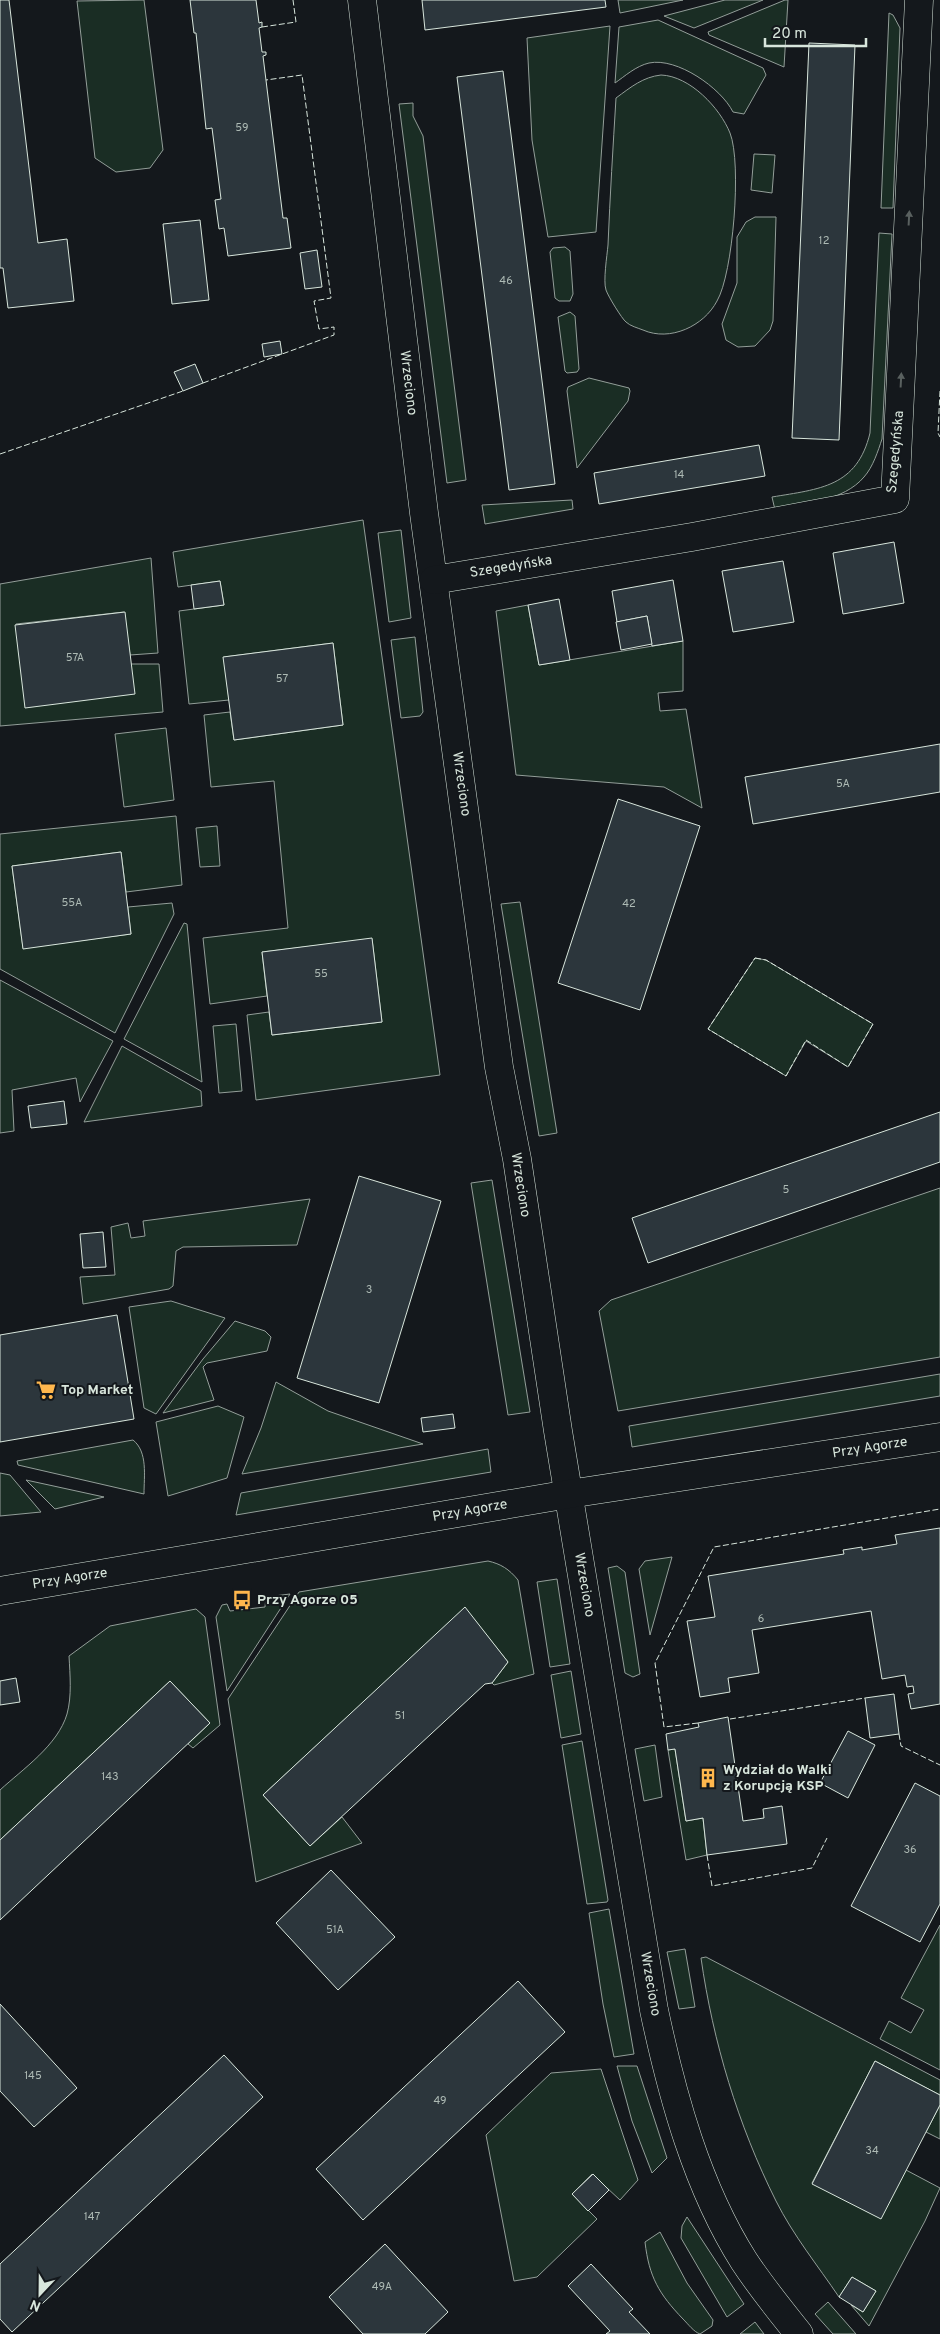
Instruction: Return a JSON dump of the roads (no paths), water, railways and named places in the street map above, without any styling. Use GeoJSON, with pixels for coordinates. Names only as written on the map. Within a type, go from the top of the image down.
{"type":"FeatureCollection","features":[{"type":"Feature","properties":{"kind":"street","name":"Wrzeciono"},"geometry":{"type":"LineString","coordinates":[[362,0],[397,301],[499,1067],[517,1160],[569,1494],[654,2010],[669,2083],[693,2154],[724,2226],[765,2292],[799,2334]]}},
{"type":"Feature","properties":{"kind":"street","name":"Szegedyńska"},"geometry":{"type":"LineString","coordinates":[[434,580],[692,537],[894,499],[919,0]]}},
{"type":"Feature","properties":{"kind":"street","name":"Przy Agorze"},"geometry":{"type":"LineString","coordinates":[[0,1590],[569,1494],[940,1437]]}},
{"type":"Feature","properties":{"kind":"place","name":"Top Market"},"geometry":{"type":"Point","coordinates":[46,1390]}},
{"type":"Feature","properties":{"kind":"place","name":"Przy Agorze 05"},"geometry":{"type":"Point","coordinates":[242,1600]}},
{"type":"Feature","properties":{"kind":"place","name":"Wydział do Walki z Korupcją KSP"},"geometry":{"type":"Point","coordinates":[708,1778]}}]}
